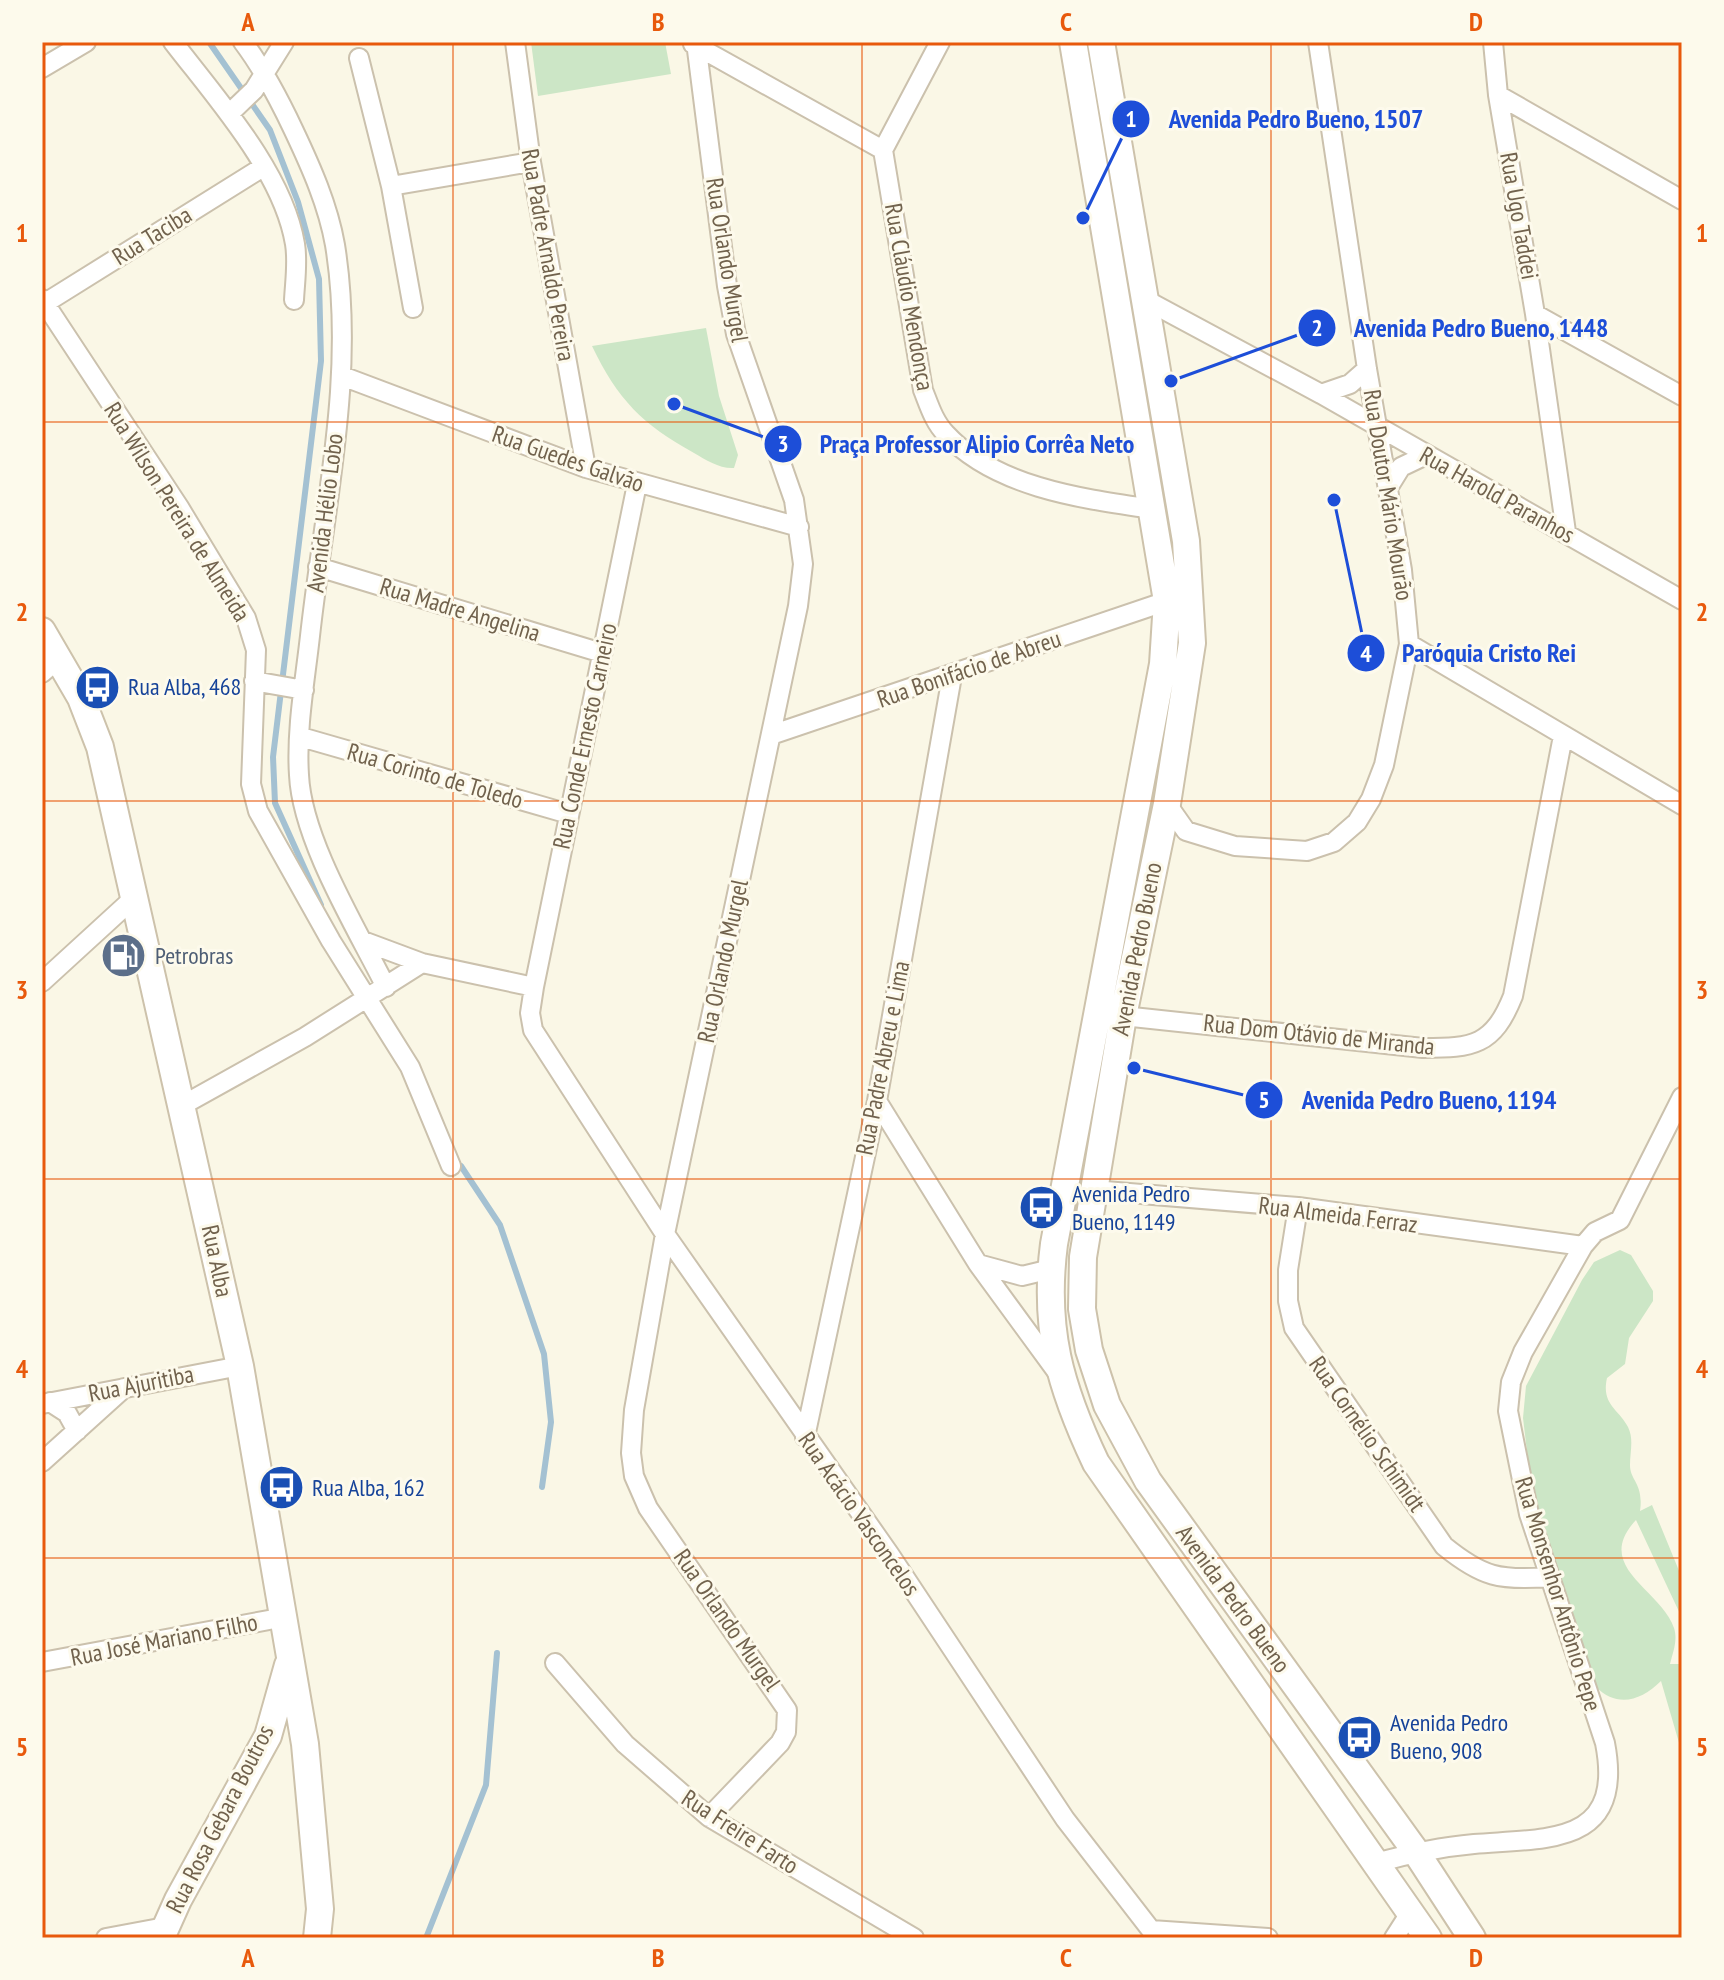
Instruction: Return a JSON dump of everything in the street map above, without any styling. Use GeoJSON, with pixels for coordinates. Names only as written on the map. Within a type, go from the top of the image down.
{"type":"FeatureCollection","features":[{"type":"Feature","properties":{"kind":"main road","name":"Avenida Pedro Bueno"},"geometry":{"type":"LineString","coordinates":[[1073,42],[1167,601],[1160,679],[1095,1012],[1051,1269],[1051,1329],[1059,1375],[1096,1463],[1428,1938]]}},
{"type":"Feature","properties":{"kind":"main road","name":"Avenida Pedro Bueno"},"geometry":{"type":"LineString","coordinates":[[1101,42],[1184,529],[1192,643],[1167,804],[1123,1016],[1083,1257],[1082,1309],[1089,1350],[1107,1405],[1148,1481],[1416,1852],[1472,1938]]}},
{"type":"Feature","properties":{"kind":"main road","name":"Rua Alba"},"geometry":{"type":"LineString","coordinates":[[42,631],[51,666],[81,698],[100,747],[240,1366],[305,1744],[320,1909]]}},
{"type":"Feature","properties":{"kind":"main road","name":"Rua Rosa Gebara Boutros"},"geometry":{"type":"LineString","coordinates":[[163,1933],[268,1736],[291,1654]]}},
{"type":"Feature","properties":{"kind":"main road"},"geometry":{"type":"LineString","coordinates":[[268,1736],[285,1732],[305,1744]]}},
{"type":"Feature","properties":{"kind":"main road"},"geometry":{"type":"LineString","coordinates":[[317,1938],[320,1909]]}},
{"type":"Feature","properties":{"kind":"main road"},"geometry":{"type":"LineString","coordinates":[[320,1909],[336,1938]]}},
{"type":"Feature","properties":{"kind":"street"},"geometry":{"type":"LineString","coordinates":[[42,68],[86,42]]}},
{"type":"Feature","properties":{"kind":"street"},"geometry":{"type":"LineString","coordinates":[[173,42],[233,111],[284,207],[295,242],[294,300]]}},
{"type":"Feature","properties":{"kind":"street","name":"Avenida Hélio Lobo"},"geometry":{"type":"LineString","coordinates":[[243,42],[266,73],[327,210],[342,296],[342,376],[301,689],[299,774],[303,805],[329,873],[386,987]]}},
{"type":"Feature","properties":{"kind":"street"},"geometry":{"type":"LineString","coordinates":[[233,111],[254,90],[284,42]]}},
{"type":"Feature","properties":{"kind":"street","name":"Rua Padre Arnaldo Pereira"},"geometry":{"type":"LineString","coordinates":[[515,42],[531,162],[586,468]]}},
{"type":"Feature","properties":{"kind":"street"},"geometry":{"type":"LineString","coordinates":[[696,45],[883,150],[940,42]]}},
{"type":"Feature","properties":{"kind":"street","name":"Rua Doutor Mário Mourão"},"geometry":{"type":"LineString","coordinates":[[1167,804],[1186,831],[1235,846],[1307,851],[1334,842],[1357,822],[1371,799],[1384,765],[1409,644],[1404,584],[1367,369],[1318,42]]}},
{"type":"Feature","properties":{"kind":"street","name":"Rua Ugo Taddei"},"geometry":{"type":"LineString","coordinates":[[1493,42],[1498,95],[1535,314],[1566,532]]}},
{"type":"Feature","properties":{"kind":"street","name":"Rua Orlando Murgel"},"geometry":{"type":"LineString","coordinates":[[696,45],[736,334],[794,500],[803,564],[798,606],[665,1234],[634,1410],[631,1453],[634,1476],[648,1508],[782,1698],[789,1720],[780,1743],[709,1817]]}},
{"type":"Feature","properties":{"kind":"street"},"geometry":{"type":"LineString","coordinates":[[359,58],[391,186],[413,308]]}},
{"type":"Feature","properties":{"kind":"street"},"geometry":{"type":"LineString","coordinates":[[1498,95],[1682,200]]}},
{"type":"Feature","properties":{"kind":"street","name":"Rua Cláudio Mendonça"},"geometry":{"type":"LineString","coordinates":[[883,150],[923,390],[945,433],[990,467],[1016,477],[1071,496],[1153,509]]}},
{"type":"Feature","properties":{"kind":"street"},"geometry":{"type":"LineString","coordinates":[[391,186],[531,162]]}},
{"type":"Feature","properties":{"kind":"street","name":"Rua Taciba"},"geometry":{"type":"LineString","coordinates":[[43,302],[263,167]]}},
{"type":"Feature","properties":{"kind":"street","name":"Rua Harold Paranhos"},"geometry":{"type":"LineString","coordinates":[[1144,299],[1321,394],[1424,456],[1566,532],[1682,600]]}},
{"type":"Feature","properties":{"kind":"street","name":"Rua Wilson Pereira de Almeida"},"geometry":{"type":"LineString","coordinates":[[43,302],[179,507],[246,618],[256,650],[259,682],[251,784],[258,811],[331,941],[370,998],[410,1067],[451,1166]]}},
{"type":"Feature","properties":{"kind":"street"},"geometry":{"type":"LineString","coordinates":[[1535,314],[1682,396]]}},
{"type":"Feature","properties":{"kind":"street"},"geometry":{"type":"LineString","coordinates":[[1321,394],[1350,384],[1367,369]]}},
{"type":"Feature","properties":{"kind":"street","name":"Rua Guedes Galvão"},"geometry":{"type":"LineString","coordinates":[[342,376],[586,468],[799,527]]}},
{"type":"Feature","properties":{"kind":"street"},"geometry":{"type":"LineString","coordinates":[[1388,488],[1401,467],[1424,456]]}},
{"type":"Feature","properties":{"kind":"street","name":"Rua Conde Ernesto Carneiro"},"geometry":{"type":"LineString","coordinates":[[534,987],[637,484]]}},
{"type":"Feature","properties":{"kind":"street","name":"Rua Madre Angelina"},"geometry":{"type":"LineString","coordinates":[[318,567],[602,653]]}},
{"type":"Feature","properties":{"kind":"street","name":"Rua Bonifácio de Abreu"},"geometry":{"type":"LineString","coordinates":[[771,735],[1167,601]]}},
{"type":"Feature","properties":{"kind":"street"},"geometry":{"type":"LineString","coordinates":[[1409,644],[1682,805]]}},
{"type":"Feature","properties":{"kind":"street","name":"Rua Padre Abreu e Lima"},"geometry":{"type":"LineString","coordinates":[[805,1437],[877,1101],[952,676]]}},
{"type":"Feature","properties":{"kind":"street"},"geometry":{"type":"LineString","coordinates":[[259,682],[301,689]]}},
{"type":"Feature","properties":{"kind":"street","name":"Rua Dom Otávio de Miranda"},"geometry":{"type":"LineString","coordinates":[[1123,1016],[1423,1048],[1458,1048],[1486,1040],[1502,1023],[1513,996],[1563,736]]}},
{"type":"Feature","properties":{"kind":"street","name":"Rua Corinto de Toledo"},"geometry":{"type":"LineString","coordinates":[[301,737],[569,814]]}},
{"type":"Feature","properties":{"kind":"street"},"geometry":{"type":"LineString","coordinates":[[42,982],[136,896]]}},
{"type":"Feature","properties":{"kind":"street"},"geometry":{"type":"LineString","coordinates":[[363,941],[422,963],[534,987]]}},
{"type":"Feature","properties":{"kind":"street"},"geometry":{"type":"LineString","coordinates":[[183,1105],[370,998],[422,963]]}},
{"type":"Feature","properties":{"kind":"street","name":"Rua Acácio Vasconcelos"},"geometry":{"type":"LineString","coordinates":[[534,987],[530,1013],[541,1045],[665,1234],[890,1555],[1065,1819],[1149,1934],[1268,1938]]}},
{"type":"Feature","properties":{"kind":"street","name":"Rua Monsenhor Antônio Pepe"},"geometry":{"type":"LineString","coordinates":[[1376,1863],[1416,1852],[1565,1836],[1585,1826],[1601,1810],[1610,1770],[1605,1743],[1529,1514],[1508,1411],[1511,1382],[1523,1352],[1583,1246],[1595,1232],[1620,1220],[1682,1097]]}},
{"type":"Feature","properties":{"kind":"street"},"geometry":{"type":"LineString","coordinates":[[877,1101],[978,1264],[1059,1375]]}},
{"type":"Feature","properties":{"kind":"street","name":"Rua Almeida Ferraz"},"geometry":{"type":"LineString","coordinates":[[1093,1190],[1298,1207],[1583,1246]]}},
{"type":"Feature","properties":{"kind":"street","name":"Rua Cornélio Schimidt"},"geometry":{"type":"LineString","coordinates":[[1298,1207],[1288,1270],[1288,1301],[1294,1328],[1317,1364],[1444,1546],[1469,1566],[1491,1576],[1512,1580],[1549,1577]]}},
{"type":"Feature","properties":{"kind":"street"},"geometry":{"type":"LineString","coordinates":[[978,1264],[1022,1276],[1051,1269]]}},
{"type":"Feature","properties":{"kind":"street","name":"Rua Ajuritiba"},"geometry":{"type":"LineString","coordinates":[[46,1403],[240,1366]]}},
{"type":"Feature","properties":{"kind":"street"},"geometry":{"type":"LineString","coordinates":[[42,1462],[126,1386]]}},
{"type":"Feature","properties":{"kind":"street"},"geometry":{"type":"LineString","coordinates":[[46,1403],[67,1413],[77,1431]]}},
{"type":"Feature","properties":{"kind":"street","name":"Rua José Mariano Filho"},"geometry":{"type":"LineString","coordinates":[[42,1662],[285,1617]]}},
{"type":"Feature","properties":{"kind":"street","name":"Rua Freire Farto"},"geometry":{"type":"LineString","coordinates":[[555,1663],[625,1744],[665,1782],[709,1817],[914,1938]]}},
{"type":"Feature","properties":{"kind":"street"},"geometry":{"type":"LineString","coordinates":[[1394,1938],[1410,1913]]}},
{"type":"Feature","properties":{"kind":"street"},"geometry":{"type":"LineString","coordinates":[[106,1938],[163,1933]]}},
{"type":"Feature","properties":{"kind":"green space"},"geometry":{"type":"Polygon","coordinates":[[[531,42],[665,42],[671,74],[538,96],[531,42]]]}},
{"type":"Feature","properties":{"kind":"green space"},"geometry":{"type":"Polygon","coordinates":[[[706,328],[719,396],[738,455],[734,468],[708,461],[646,421],[622,396],[592,346],[706,328]]]}},
{"type":"Feature","properties":{"kind":"green space"},"geometry":{"type":"Polygon","coordinates":[[[1620,1250],[1631,1255],[1653,1291],[1653,1301],[1629,1338],[1625,1364],[1607,1378],[1606,1395],[1630,1432],[1630,1465],[1639,1488],[1640,1511],[1652,1505],[1682,1578],[1682,1618],[1636,1520],[1624,1537],[1622,1551],[1625,1565],[1667,1614],[1674,1628],[1675,1642],[1670,1664],[1682,1664],[1682,1753],[1661,1681],[1637,1697],[1621,1700],[1604,1694],[1596,1687],[1534,1510],[1523,1418],[1526,1386],[1594,1262],[1620,1250]]]}},
{"type":"Feature","properties":{"kind":"waterway"},"geometry":{"type":"LineString","coordinates":[[209,42],[270,130],[298,202],[319,279],[321,361],[273,757],[275,803],[321,905]]}},
{"type":"Feature","properties":{"kind":"waterway"},"geometry":{"type":"LineString","coordinates":[[461,1166],[500,1225],[544,1354],[551,1422],[542,1487]]}},
{"type":"Feature","properties":{"kind":"waterway"},"geometry":{"type":"LineString","coordinates":[[426,1938],[486,1785],[497,1653]]}},
{"type":"Feature","properties":{"kind":"place","name":"Avenida Pedro Bueno, 1507"},"geometry":{"type":"Point","coordinates":[1083,218]}},
{"type":"Feature","properties":{"kind":"place","name":"Avenida Pedro Bueno, 1448"},"geometry":{"type":"Point","coordinates":[1171,381]}},
{"type":"Feature","properties":{"kind":"place","name":"Praça Professor Alipio Corrêa Neto"},"geometry":{"type":"Point","coordinates":[674,404]}},
{"type":"Feature","properties":{"kind":"place","name":"Paróquia Cristo Rei"},"geometry":{"type":"Point","coordinates":[1334,500]}},
{"type":"Feature","properties":{"kind":"place","name":"Rua Alba, 468"},"geometry":{"type":"Point","coordinates":[97,687]}},
{"type":"Feature","properties":{"kind":"place","name":"Petrobras"},"geometry":{"type":"Point","coordinates":[124,956]}},
{"type":"Feature","properties":{"kind":"place","name":"Avenida Pedro Bueno, 1194"},"geometry":{"type":"Point","coordinates":[1134,1068]}},
{"type":"Feature","properties":{"kind":"place","name":"Avenida Pedro Bueno, 1149"},"geometry":{"type":"Point","coordinates":[1041,1208]}},
{"type":"Feature","properties":{"kind":"place","name":"Rua Alba, 162"},"geometry":{"type":"Point","coordinates":[281,1488]}},
{"type":"Feature","properties":{"kind":"place","name":"Avenida Pedro Bueno, 908"},"geometry":{"type":"Point","coordinates":[1359,1737]}}]}
